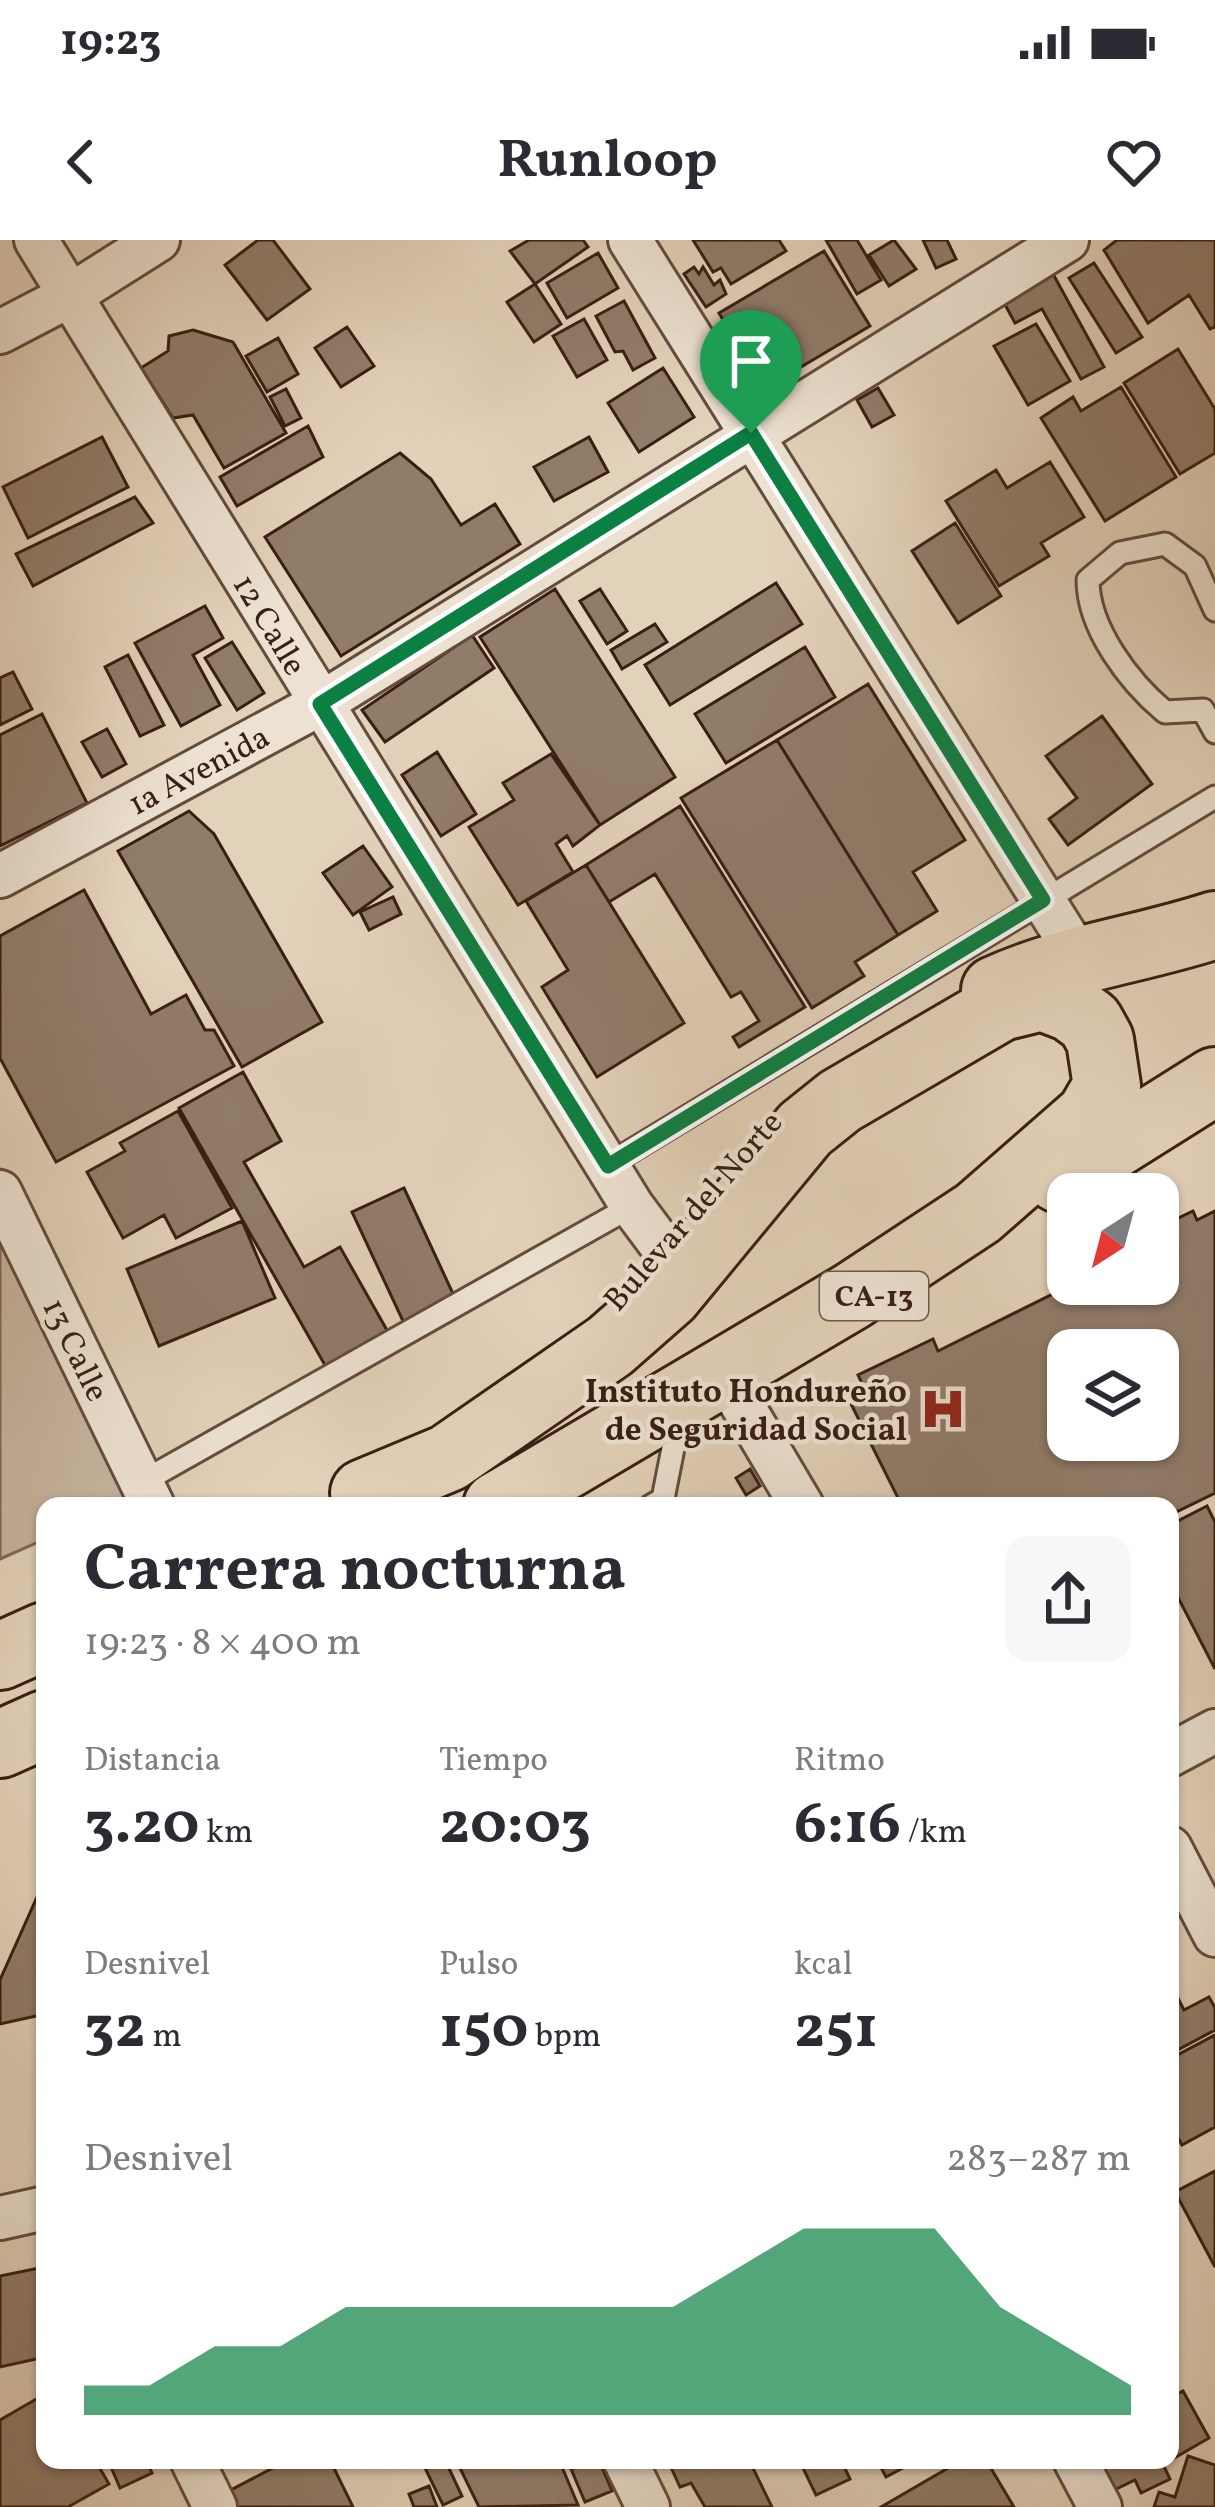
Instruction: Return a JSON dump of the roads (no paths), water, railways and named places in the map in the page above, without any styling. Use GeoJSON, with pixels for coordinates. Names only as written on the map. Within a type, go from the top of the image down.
{"type":"FeatureCollection","features":[{"type":"Feature","properties":{"kind":"highway","name":"Bulevar del Norte"},"geometry":{"type":"LineString","coordinates":[[354,1497],[423,1442],[570,1346],[648,1228],[769,1115],[823,1074],[870,1047],[1034,972],[1215,925]]}},
{"type":"Feature","properties":{"kind":"highway"},"geometry":{"type":"LineString","coordinates":[[357,1497],[448,1458],[610,1346],[668,1295],[806,1129],[840,1101],[1000,1007],[1042,997],[1071,1007],[1090,1022],[1100,1040],[1107,1086],[1090,1115],[978,1213],[852,1296],[512,1497]]}},
{"type":"Feature","properties":{"kind":"highway","name":"CA-13"},"geometry":{"type":"LineString","coordinates":[[546,1497],[1215,1082]]}},
{"type":"Feature","properties":{"kind":"highway"},"geometry":{"type":"LineString","coordinates":[[0,1656],[36,1640]]}},
{"type":"Feature","properties":{"kind":"highway"},"geometry":{"type":"LineString","coordinates":[[0,1744],[36,1728]]}},
{"type":"Feature","properties":{"kind":"highway"},"geometry":{"type":"LineString","coordinates":[[0,1759],[36,1745]]}},
{"type":"Feature","properties":{"kind":"street","name":"12 Calle"},"geometry":{"type":"LineString","coordinates":[[36,240],[648,1228]]}},
{"type":"Feature","properties":{"kind":"street"},"geometry":{"type":"LineString","coordinates":[[0,332],[71,296],[158,240]]}},
{"type":"Feature","properties":{"kind":"street"},"geometry":{"type":"LineString","coordinates":[[630,240],[1082,962]]}},
{"type":"Feature","properties":{"kind":"street","name":"1a Avenida"},"geometry":{"type":"LineString","coordinates":[[0,876],[320,704],[1066,240]]}},
{"type":"Feature","properties":{"kind":"street","name":"13 Calle"},"geometry":{"type":"LineString","coordinates":[[0,1192],[147,1494]]}},
{"type":"Feature","properties":{"kind":"street"},"geometry":{"type":"LineString","coordinates":[[705,1402],[794,1497]]}},
{"type":"Feature","properties":{"kind":"street"},"geometry":{"type":"LineString","coordinates":[[1179,1749],[1215,1731]]}},
{"type":"Feature","properties":{"kind":"street"},"geometry":{"type":"LineString","coordinates":[[1179,1863],[1209,1912]]}},
{"type":"Feature","properties":{"kind":"street"},"geometry":{"type":"LineString","coordinates":[[0,2218],[36,2210]]}},
{"type":"Feature","properties":{"kind":"street"},"geometry":{"type":"LineString","coordinates":[[196,2469],[215,2507]]}},
{"type":"Feature","properties":{"kind":"street"},"geometry":{"type":"LineString","coordinates":[[629,2469],[648,2507]]}},
{"type":"Feature","properties":{"kind":"street"},"geometry":{"type":"LineString","coordinates":[[1080,2469],[1100,2507]]}},
{"type":"Feature","properties":{"kind":"lane"},"geometry":{"type":"LineString","coordinates":[[1215,610],[1195,566],[1165,544],[1120,553],[1088,580],[1088,604],[1137,688],[1165,712],[1209,705],[1215,732]]}},
{"type":"Feature","properties":{"kind":"lane"},"geometry":{"type":"LineString","coordinates":[[608,1166],[1215,797]]}},
{"type":"Feature","properties":{"kind":"lane"},"geometry":{"type":"LineString","coordinates":[[147,1494],[648,1228]]}},
{"type":"Feature","properties":{"kind":"lane"},"geometry":{"type":"LineString","coordinates":[[664,1497],[705,1402]]}},
{"type":"Feature","properties":{"kind":"place","name":"Instituto Hondureño de Seguridad Social"},"geometry":{"type":"Point","coordinates":[943,1409]}}]}
